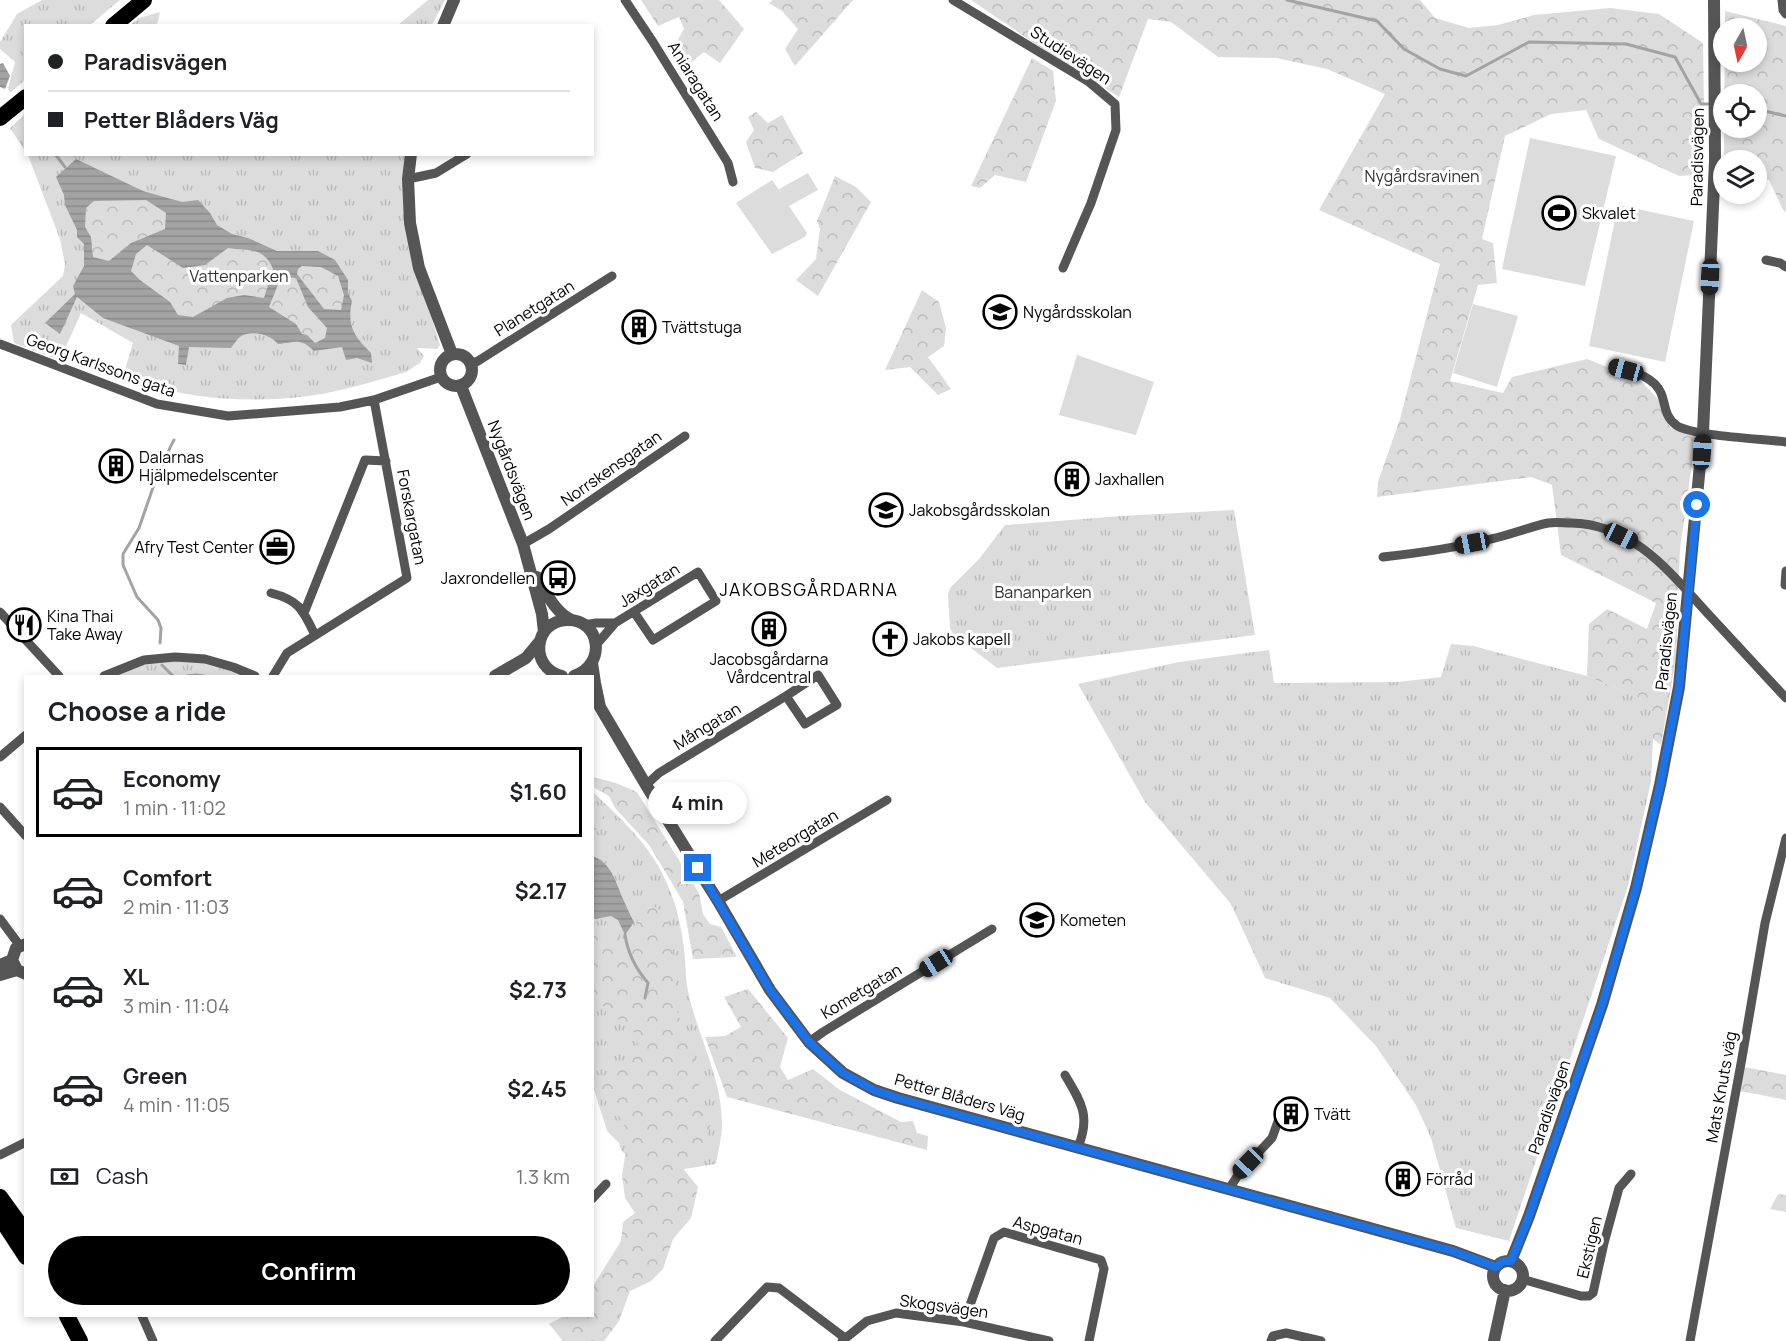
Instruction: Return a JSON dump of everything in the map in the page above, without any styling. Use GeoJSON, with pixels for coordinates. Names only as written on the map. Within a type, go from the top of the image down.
{"type":"FeatureCollection","features":[{"type":"Feature","properties":{"kind":"highway"},"geometry":{"type":"LineString","coordinates":[[115,24],[144,0]]}},
{"type":"Feature","properties":{"kind":"highway"},"geometry":{"type":"LineString","coordinates":[[0,118],[24,99]]}},
{"type":"Feature","properties":{"kind":"highway"},"geometry":{"type":"LineString","coordinates":[[0,1197],[24,1230]]}},
{"type":"Feature","properties":{"kind":"highway"},"geometry":{"type":"LineString","coordinates":[[0,1217],[24,1254]]}},
{"type":"Feature","properties":{"kind":"highway"},"geometry":{"type":"LineString","coordinates":[[55,1317],[67,1341]]}},
{"type":"Feature","properties":{"kind":"highway"},"geometry":{"type":"LineString","coordinates":[[68,1317],[80,1341]]}},
{"type":"Feature","properties":{"kind":"street"},"geometry":{"type":"LineString","coordinates":[[444,24],[454,0]]}},
{"type":"Feature","properties":{"kind":"street","name":"Aniaragatan"},"geometry":{"type":"LineString","coordinates":[[625,0],[728,163],[733,182]]}},
{"type":"Feature","properties":{"kind":"street","name":"Studievägen"},"geometry":{"type":"LineString","coordinates":[[953,0],[1089,82],[1115,104],[1116,130],[1091,203],[1063,268]]}},
{"type":"Feature","properties":{"kind":"street","name":"Paradisvägen"},"geometry":{"type":"LineString","coordinates":[[1511,1261],[1529,1216],[1602,1005],[1636,888],[1660,785],[1679,687],[1703,433],[1715,161],[1714,0]]}},
{"type":"Feature","properties":{"kind":"street"},"geometry":{"type":"LineString","coordinates":[[1782,0],[1786,14]]}},
{"type":"Feature","properties":{"kind":"street"},"geometry":{"type":"LineString","coordinates":[[411,156],[408,178],[411,223],[419,268],[452,354]]}},
{"type":"Feature","properties":{"kind":"street"},"geometry":{"type":"LineString","coordinates":[[408,178],[436,173],[464,156]]}},
{"type":"Feature","properties":{"kind":"street"},"geometry":{"type":"LineString","coordinates":[[1766,260],[1786,267]]}},
{"type":"Feature","properties":{"kind":"street","name":"Planetgatan"},"geometry":{"type":"LineString","coordinates":[[471,364],[612,276]]}},
{"type":"Feature","properties":{"kind":"street","name":"Georg Karlssons gata"},"geometry":{"type":"LineString","coordinates":[[0,344],[157,404],[228,416],[340,407],[374,400],[441,377]]}},
{"type":"Feature","properties":{"kind":"street"},"geometry":{"type":"LineString","coordinates":[[452,354],[461,355],[471,364],[472,375],[466,384],[452,387],[441,377],[441,363],[452,354]]}},
{"type":"Feature","properties":{"kind":"street"},"geometry":{"type":"LineString","coordinates":[[1613,366],[1640,374],[1660,390],[1666,415],[1677,426],[1703,433],[1786,442]]}},
{"type":"Feature","properties":{"kind":"street","name":"Nygårdsvägen"},"geometry":{"type":"LineString","coordinates":[[461,386],[523,544],[542,614],[542,636]]}},
{"type":"Feature","properties":{"kind":"street","name":"Forskargatan"},"geometry":{"type":"LineString","coordinates":[[274,675],[287,653],[407,579],[374,400]]}},
{"type":"Feature","properties":{"kind":"street","name":"Norrskensgatan"},"geometry":{"type":"LineString","coordinates":[[523,544],[549,529],[685,436]]}},
{"type":"Feature","properties":{"kind":"street","name":"Forskargatan"},"geometry":{"type":"LineString","coordinates":[[304,613],[366,460],[386,460]]}},
{"type":"Feature","properties":{"kind":"street"},"geometry":{"type":"LineString","coordinates":[[1383,557],[1432,551],[1492,539],[1549,523],[1583,523],[1598,527],[1635,543],[1653,555],[1786,698]]}},
{"type":"Feature","properties":{"kind":"street","name":"Nygårdsvägen"},"geometry":{"type":"LineString","coordinates":[[530,566],[555,607],[565,617],[578,623]]}},
{"type":"Feature","properties":{"kind":"street"},"geometry":{"type":"LineString","coordinates":[[1785,585],[1786,571]]}},
{"type":"Feature","properties":{"kind":"street","name":"Jaxgatan"},"geometry":{"type":"LineString","coordinates":[[596,645],[615,623],[698,572],[716,600],[653,640],[634,612]]}},
{"type":"Feature","properties":{"kind":"street"},"geometry":{"type":"LineString","coordinates":[[271,593],[287,597],[304,613],[315,635]]}},
{"type":"Feature","properties":{"kind":"street"},"geometry":{"type":"LineString","coordinates":[[0,612],[58,675]]}},
{"type":"Feature","properties":{"kind":"street"},"geometry":{"type":"LineString","coordinates":[[497,675],[526,658],[556,622],[578,623],[590,630],[596,645],[596,654],[592,663],[587,669],[576,675]]}},
{"type":"Feature","properties":{"kind":"street","name":"Jaxgatan"},"geometry":{"type":"LineString","coordinates":[[578,623],[615,623]]}},
{"type":"Feature","properties":{"kind":"street"},"geometry":{"type":"LineString","coordinates":[[542,636],[539,649],[544,665],[558,675]]}},
{"type":"Feature","properties":{"kind":"street"},"geometry":{"type":"LineString","coordinates":[[106,675],[144,660],[175,657],[205,659],[253,675]]}},
{"type":"Feature","properties":{"kind":"street","name":"Petter Blåders Väg"},"geometry":{"type":"LineString","coordinates":[[592,663],[594,675]]}},
{"type":"Feature","properties":{"kind":"street","name":"Mångatan"},"geometry":{"type":"LineString","coordinates":[[645,785],[659,773],[818,675],[837,705],[805,724],[786,696]]}},
{"type":"Feature","properties":{"kind":"street","name":"Petter Blåders Väg"},"geometry":{"type":"LineString","coordinates":[[594,676],[596,703],[770,990],[809,1042],[843,1073],[874,1090],[898,1098],[1453,1251],[1496,1267]]}},
{"type":"Feature","properties":{"kind":"street"},"geometry":{"type":"LineString","coordinates":[[0,757],[24,737]]}},
{"type":"Feature","properties":{"kind":"street","name":"Meteorgatan"},"geometry":{"type":"LineString","coordinates":[[718,901],[887,800]]}},
{"type":"Feature","properties":{"kind":"street"},"geometry":{"type":"LineString","coordinates":[[0,807],[24,834]]}},
{"type":"Feature","properties":{"kind":"street","name":"Mats Knuts väg"},"geometry":{"type":"LineString","coordinates":[[1690,1341],[1765,923],[1786,838]]}},
{"type":"Feature","properties":{"kind":"street"},"geometry":{"type":"LineString","coordinates":[[0,919],[22,945],[14,952],[18,968]]}},
{"type":"Feature","properties":{"kind":"street","name":"Kometgatan"},"geometry":{"type":"LineString","coordinates":[[809,1042],[992,929]]}},
{"type":"Feature","properties":{"kind":"street"},"geometry":{"type":"LineString","coordinates":[[0,965],[18,968]]}},
{"type":"Feature","properties":{"kind":"street"},"geometry":{"type":"LineString","coordinates":[[0,975],[18,968]]}},
{"type":"Feature","properties":{"kind":"street"},"geometry":{"type":"LineString","coordinates":[[1065,1075],[1077,1094],[1083,1110],[1084,1133],[1078,1147]]}},
{"type":"Feature","properties":{"kind":"street"},"geometry":{"type":"LineString","coordinates":[[1229,1189],[1240,1172],[1272,1138],[1285,1102]]}},
{"type":"Feature","properties":{"kind":"street"},"geometry":{"type":"LineString","coordinates":[[0,1155],[24,1143]]}},
{"type":"Feature","properties":{"kind":"street","name":"Ekstigen"},"geometry":{"type":"LineString","coordinates":[[1522,1279],[1581,1296],[1589,1296],[1593,1293],[1619,1188],[1630,1174]]}},
{"type":"Feature","properties":{"kind":"street"},"geometry":{"type":"LineString","coordinates":[[594,1197],[606,1184]]}},
{"type":"Feature","properties":{"kind":"street","name":"Aspgatan"},"geometry":{"type":"LineString","coordinates":[[964,1322],[993,1238],[1004,1232],[1101,1260],[1104,1269],[1089,1341]]}},
{"type":"Feature","properties":{"kind":"street"},"geometry":{"type":"LineString","coordinates":[[1503,1261],[1511,1261],[1522,1270],[1522,1279],[1518,1287],[1506,1290],[1496,1286],[1493,1271],[1503,1261]]}},
{"type":"Feature","properties":{"kind":"street"},"geometry":{"type":"LineString","coordinates":[[715,1341],[767,1287],[779,1288],[844,1340]]}},
{"type":"Feature","properties":{"kind":"street"},"geometry":{"type":"LineString","coordinates":[[1494,1341],[1506,1290]]}},
{"type":"Feature","properties":{"kind":"street","name":"Skogsvägen"},"geometry":{"type":"LineString","coordinates":[[844,1340],[867,1321],[896,1313],[964,1322],[1049,1341]]}},
{"type":"Feature","properties":{"kind":"street"},"geometry":{"type":"LineString","coordinates":[[142,1317],[153,1341]]}},
{"type":"Feature","properties":{"kind":"street"},"geometry":{"type":"LineString","coordinates":[[1271,1341],[1273,1336],[1286,1333],[1321,1341]]}},
{"type":"Feature","properties":{"kind":"green space"},"geometry":{"type":"Polygon","coordinates":[[[42,0],[120,0],[91,24],[24,24],[24,81],[10,93],[8,88],[15,62],[0,49],[0,42],[17,14],[42,0]]]}},
{"type":"Feature","properties":{"kind":"green space"},"geometry":{"type":"Polygon","coordinates":[[[428,0],[445,0],[433,24],[399,24],[428,0]]]}},
{"type":"Feature","properties":{"kind":"green space"},"geometry":{"type":"Polygon","coordinates":[[[641,0],[719,0],[744,29],[720,63],[704,52],[685,67],[672,50],[684,29],[679,17],[658,26],[641,0]]]}},
{"type":"Feature","properties":{"kind":"green space"},"geometry":{"type":"Polygon","coordinates":[[[773,0],[853,0],[795,66],[785,49],[798,29],[782,11],[769,3],[773,0]]]}},
{"type":"Feature","properties":{"kind":"green space","name":"Nygårdsravinen"},"geometry":{"type":"Polygon","coordinates":[[[971,0],[1420,0],[1435,18],[1469,28],[1498,25],[1534,15],[1610,8],[1659,14],[1703,43],[1705,174],[1679,176],[1599,139],[1586,110],[1551,114],[1505,136],[1482,239],[1493,243],[1497,283],[1478,285],[1450,381],[1503,393],[1512,377],[1587,359],[1640,380],[1658,399],[1670,428],[1696,435],[1680,549],[1676,658],[1661,745],[1653,739],[1652,703],[1587,676],[1589,624],[1607,609],[1647,629],[1656,603],[1561,555],[1552,485],[1531,477],[1377,497],[1378,482],[1400,419],[1440,264],[1319,210],[1385,94],[1327,69],[1276,58],[1218,57],[1171,22],[1148,19],[1119,97],[971,0]]]}},
{"type":"Feature","properties":{"kind":"green space"},"geometry":{"type":"Polygon","coordinates":[[[1725,11],[1753,18],[1725,18],[1725,11]]]}},
{"type":"Feature","properties":{"kind":"green space"},"geometry":{"type":"Polygon","coordinates":[[[160,12],[157,24],[131,24],[139,18],[160,12]]]}},
{"type":"Feature","properties":{"kind":"green space"},"geometry":{"type":"Polygon","coordinates":[[[1767,21],[1786,26],[1786,212],[1769,180],[1767,180],[1767,150],[1724,150],[1724,138],[1767,138],[1767,84],[1724,84],[1725,72],[1767,72],[1767,21]]]}},
{"type":"Feature","properties":{"kind":"green space"},"geometry":{"type":"Polygon","coordinates":[[[1032,58],[1053,71],[1056,101],[1026,182],[995,175],[980,188],[971,186],[1032,58]]]}},
{"type":"Feature","properties":{"kind":"green space"},"geometry":{"type":"Polygon","coordinates":[[[756,112],[768,123],[782,115],[803,153],[773,172],[755,168],[746,142],[754,130],[748,117],[756,112]]]}},
{"type":"Feature","properties":{"kind":"green space"},"geometry":{"type":"Polygon","coordinates":[[[24,115],[24,149],[10,128],[24,115]]]}},
{"type":"Feature","properties":{"kind":"green space","name":"Skvalet"},"geometry":{"type":"Polygon","coordinates":[[[1530,138],[1616,156],[1585,286],[1502,269],[1530,138]]]}},
{"type":"Feature","properties":{"kind":"green space","name":"Vattenparken"},"geometry":{"type":"Polygon","coordinates":[[[28,156],[405,156],[428,306],[440,345],[437,349],[417,348],[424,356],[420,363],[406,372],[345,389],[308,396],[262,399],[214,398],[190,395],[145,384],[123,376],[133,343],[81,313],[60,360],[14,343],[11,325],[63,276],[65,264],[60,239],[28,156]]]}},
{"type":"Feature","properties":{"kind":"green space"},"geometry":{"type":"Polygon","coordinates":[[[808,173],[818,190],[789,206],[807,233],[805,237],[772,254],[736,203],[772,180],[782,194],[779,189],[808,173]]]}},
{"type":"Feature","properties":{"kind":"green space"},"geometry":{"type":"Polygon","coordinates":[[[835,176],[856,187],[871,202],[818,296],[796,280],[816,259],[820,229],[817,221],[835,176]]]}},
{"type":"Feature","properties":{"kind":"green space"},"geometry":{"type":"Polygon","coordinates":[[[146,200],[166,213],[165,229],[131,243],[109,261],[93,257],[91,237],[85,227],[86,208],[94,201],[146,200]]]}},
{"type":"Feature","properties":{"kind":"green space","name":"Skvalet"},"geometry":{"type":"Polygon","coordinates":[[[1618,205],[1694,221],[1665,362],[1589,346],[1618,205]]]}},
{"type":"Feature","properties":{"kind":"green space"},"geometry":{"type":"Polygon","coordinates":[[[147,245],[163,256],[205,265],[228,248],[260,253],[265,256],[273,268],[264,298],[244,295],[193,317],[178,315],[170,302],[131,271],[136,254],[147,245]]]}},
{"type":"Feature","properties":{"kind":"green space"},"geometry":{"type":"Polygon","coordinates":[[[302,266],[321,267],[338,276],[344,295],[341,310],[324,309],[297,274],[298,269],[302,266]]]}},
{"type":"Feature","properties":{"kind":"green space"},"geometry":{"type":"Polygon","coordinates":[[[281,277],[295,278],[308,307],[327,328],[325,338],[315,343],[269,307],[281,277]]]}},
{"type":"Feature","properties":{"kind":"green space"},"geometry":{"type":"Polygon","coordinates":[[[922,290],[939,302],[946,328],[944,346],[928,357],[951,389],[938,395],[910,367],[885,370],[922,290]]]}},
{"type":"Feature","properties":{"kind":"green space"},"geometry":{"type":"Polygon","coordinates":[[[1473,304],[1518,316],[1497,387],[1453,373],[1473,304]]]}},
{"type":"Feature","properties":{"kind":"green space"},"geometry":{"type":"Polygon","coordinates":[[[1077,355],[1154,382],[1136,435],[1059,415],[1077,355]]]}},
{"type":"Feature","properties":{"kind":"green space","name":"Bananparken"},"geometry":{"type":"Polygon","coordinates":[[[1234,510],[1255,635],[997,668],[953,634],[950,628],[948,595],[950,588],[979,559],[1005,525],[1234,510]]]}},
{"type":"Feature","properties":{"kind":"green space"},"geometry":{"type":"Polygon","coordinates":[[[1078,568],[1078,595],[1025,597],[1024,570],[1078,568]]]}},
{"type":"Feature","properties":{"kind":"green space"},"geometry":{"type":"Polygon","coordinates":[[[1451,644],[1473,646],[1587,676],[1653,703],[1651,781],[1628,886],[1509,1241],[1456,1228],[1431,1138],[1416,1105],[1376,1046],[1330,998],[1265,978],[1231,904],[1145,802],[1078,684],[1179,662],[1269,650],[1274,683],[1398,682],[1441,677],[1451,644]]]}},
{"type":"Feature","properties":{"kind":"green space"},"geometry":{"type":"Polygon","coordinates":[[[205,659],[252,675],[106,675],[144,660],[205,659]]]}},
{"type":"Feature","properties":{"kind":"green space"},"geometry":{"type":"Polygon","coordinates":[[[594,777],[637,792],[699,893],[703,914],[710,924],[721,927],[737,957],[693,959],[683,902],[649,845],[615,808],[609,796],[594,788],[594,777]]]}},
{"type":"Feature","properties":{"kind":"green space"},"geometry":{"type":"Polygon","coordinates":[[[594,793],[649,851],[663,875],[674,902],[683,939],[688,991],[714,1073],[721,1107],[722,1129],[716,1164],[665,1172],[622,1152],[619,1143],[607,1131],[594,1089],[594,793]]]}},
{"type":"Feature","properties":{"kind":"green space"},"geometry":{"type":"Polygon","coordinates":[[[594,805],[610,823],[596,830],[594,834],[594,805]]]}},
{"type":"Feature","properties":{"kind":"green space"},"geometry":{"type":"Polygon","coordinates":[[[644,906],[653,906],[667,914],[677,978],[672,996],[698,1072],[700,1108],[711,1123],[700,1158],[681,1166],[698,1187],[691,1218],[673,1239],[663,1269],[651,1281],[630,1291],[619,1321],[604,1341],[563,1341],[549,1324],[562,1317],[594,1317],[594,1284],[621,1241],[623,1222],[635,1213],[625,1198],[622,1175],[628,1138],[623,1121],[603,1097],[601,1083],[617,1068],[639,1053],[636,1034],[594,1000],[594,930],[617,934],[636,948],[637,922],[644,906]]]}},
{"type":"Feature","properties":{"kind":"green space"},"geometry":{"type":"Polygon","coordinates":[[[748,989],[788,1038],[780,1067],[788,1080],[813,1069],[840,1090],[901,1122],[913,1121],[917,1133],[928,1136],[927,1150],[727,1097],[705,1037],[725,1036],[741,1027],[724,997],[748,989]]]}},
{"type":"Feature","properties":{"kind":"green space"},"geometry":{"type":"Polygon","coordinates":[[[1744,1067],[1786,1075],[1786,1100],[1740,1091],[1744,1067]]]}},
{"type":"Feature","properties":{"kind":"green space"},"geometry":{"type":"Polygon","coordinates":[[[1778,1194],[1786,1195],[1786,1212],[1770,1209],[1778,1194]]]}},
{"type":"Feature","properties":{"kind":"shaded area"},"geometry":{"type":"Polygon","coordinates":[[[3,63],[10,76],[5,89],[0,87],[0,64],[3,63]]]}},
{"type":"Feature","properties":{"kind":"shaded area","name":"Vattenparken"},"geometry":{"type":"Polygon","coordinates":[[[76,159],[143,191],[182,202],[198,200],[217,225],[232,234],[248,238],[277,251],[318,251],[335,260],[348,280],[348,293],[352,301],[350,317],[353,330],[371,353],[372,363],[357,358],[346,360],[342,347],[314,351],[301,342],[278,344],[266,335],[255,333],[241,336],[231,348],[189,347],[186,365],[178,364],[179,346],[103,318],[77,297],[60,334],[45,323],[75,294],[73,286],[84,266],[84,244],[77,237],[77,230],[65,205],[64,195],[56,177],[76,159]],[[146,200],[94,201],[86,208],[85,227],[91,237],[93,257],[109,261],[131,243],[165,229],[166,213],[146,200]],[[147,245],[136,254],[131,271],[170,302],[178,315],[193,317],[227,298],[244,295],[264,298],[273,269],[260,253],[243,249],[228,248],[205,265],[183,268],[147,245]],[[302,266],[298,269],[297,274],[324,309],[341,310],[344,295],[338,276],[321,267],[302,266]],[[281,277],[269,307],[296,324],[302,334],[307,335],[315,343],[325,338],[327,328],[308,307],[296,278],[281,277]]]}},
{"type":"Feature","properties":{"kind":"shaded area"},"geometry":{"type":"Polygon","coordinates":[[[594,857],[609,868],[634,922],[625,935],[618,920],[611,916],[595,919],[594,857]]]}},
{"type":"Feature","properties":{"kind":"waterway"},"geometry":{"type":"LineString","coordinates":[[1287,0],[1377,21],[1404,49],[1440,69],[1466,76],[1529,42],[1626,44],[1675,57],[1701,104],[1713,104]]}},
{"type":"Feature","properties":{"kind":"waterway"},"geometry":{"type":"LineString","coordinates":[[1767,112],[1786,116]]}},
{"type":"Feature","properties":{"kind":"waterway"},"geometry":{"type":"LineString","coordinates":[[57,156],[65,167]]}},
{"type":"Feature","properties":{"kind":"waterway"},"geometry":{"type":"LineString","coordinates":[[160,643],[161,628],[158,620],[137,597],[123,565],[123,554],[139,528],[158,473],[174,440]]}},
{"type":"Feature","properties":{"kind":"waterway"},"geometry":{"type":"LineString","coordinates":[[162,665],[172,675]]}},
{"type":"Feature","properties":{"kind":"waterway"},"geometry":{"type":"LineString","coordinates":[[625,935],[633,960],[648,983],[645,998]]}},
{"type":"Feature","properties":{"kind":"place","name":"Skvalet"},"geometry":{"type":"Point","coordinates":[1559,213]}},
{"type":"Feature","properties":{"kind":"place","name":"Nygårdsskolan"},"geometry":{"type":"Point","coordinates":[1000,312]}},
{"type":"Feature","properties":{"kind":"place","name":"Tvättstuga"},"geometry":{"type":"Point","coordinates":[639,327]}},
{"type":"Feature","properties":{"kind":"place","name":"Dalarnas Hjälpmedelscenter"},"geometry":{"type":"Point","coordinates":[116,466]}},
{"type":"Feature","properties":{"kind":"place","name":"Jaxhallen"},"geometry":{"type":"Point","coordinates":[1072,479]}},
{"type":"Feature","properties":{"kind":"place","name":"Jakobsgårdsskolan"},"geometry":{"type":"Point","coordinates":[886,510]}},
{"type":"Feature","properties":{"kind":"place","name":"Afry Test Center"},"geometry":{"type":"Point","coordinates":[277,547]}},
{"type":"Feature","properties":{"kind":"place","name":"Jaxrondellen"},"geometry":{"type":"Point","coordinates":[558,578]}},
{"type":"Feature","properties":{"kind":"place","name":"Kina Thai Take Away"},"geometry":{"type":"Point","coordinates":[24,625]}},
{"type":"Feature","properties":{"kind":"place","name":"Jacobsgårdarna Vårdcentral"},"geometry":{"type":"Point","coordinates":[769,629]}},
{"type":"Feature","properties":{"kind":"place","name":"Jakobs kapell"},"geometry":{"type":"Point","coordinates":[890,639]}},
{"type":"Feature","properties":{"kind":"place","name":"Kometen"},"geometry":{"type":"Point","coordinates":[1037,920]}},
{"type":"Feature","properties":{"kind":"place","name":"Tvätt"},"geometry":{"type":"Point","coordinates":[1291,1114]}},
{"type":"Feature","properties":{"kind":"place","name":"Förråd"},"geometry":{"type":"Point","coordinates":[1403,1179]}},
{"type":"Feature","properties":{"kind":"district","name":"JAKOBSGÅRDARNA"},"geometry":{"type":"Point","coordinates":[809,589]}},
{"type":"Feature","properties":{"kind":"route"},"geometry":{"type":"LineString","coordinates":[[698,868],[770,990],[809,1042],[843,1073],[874,1090],[1453,1251],[1496,1267],[1503,1261],[1511,1261],[1529,1216],[1602,1005],[1636,888],[1660,785],[1679,687],[1697,505]]}}]}
